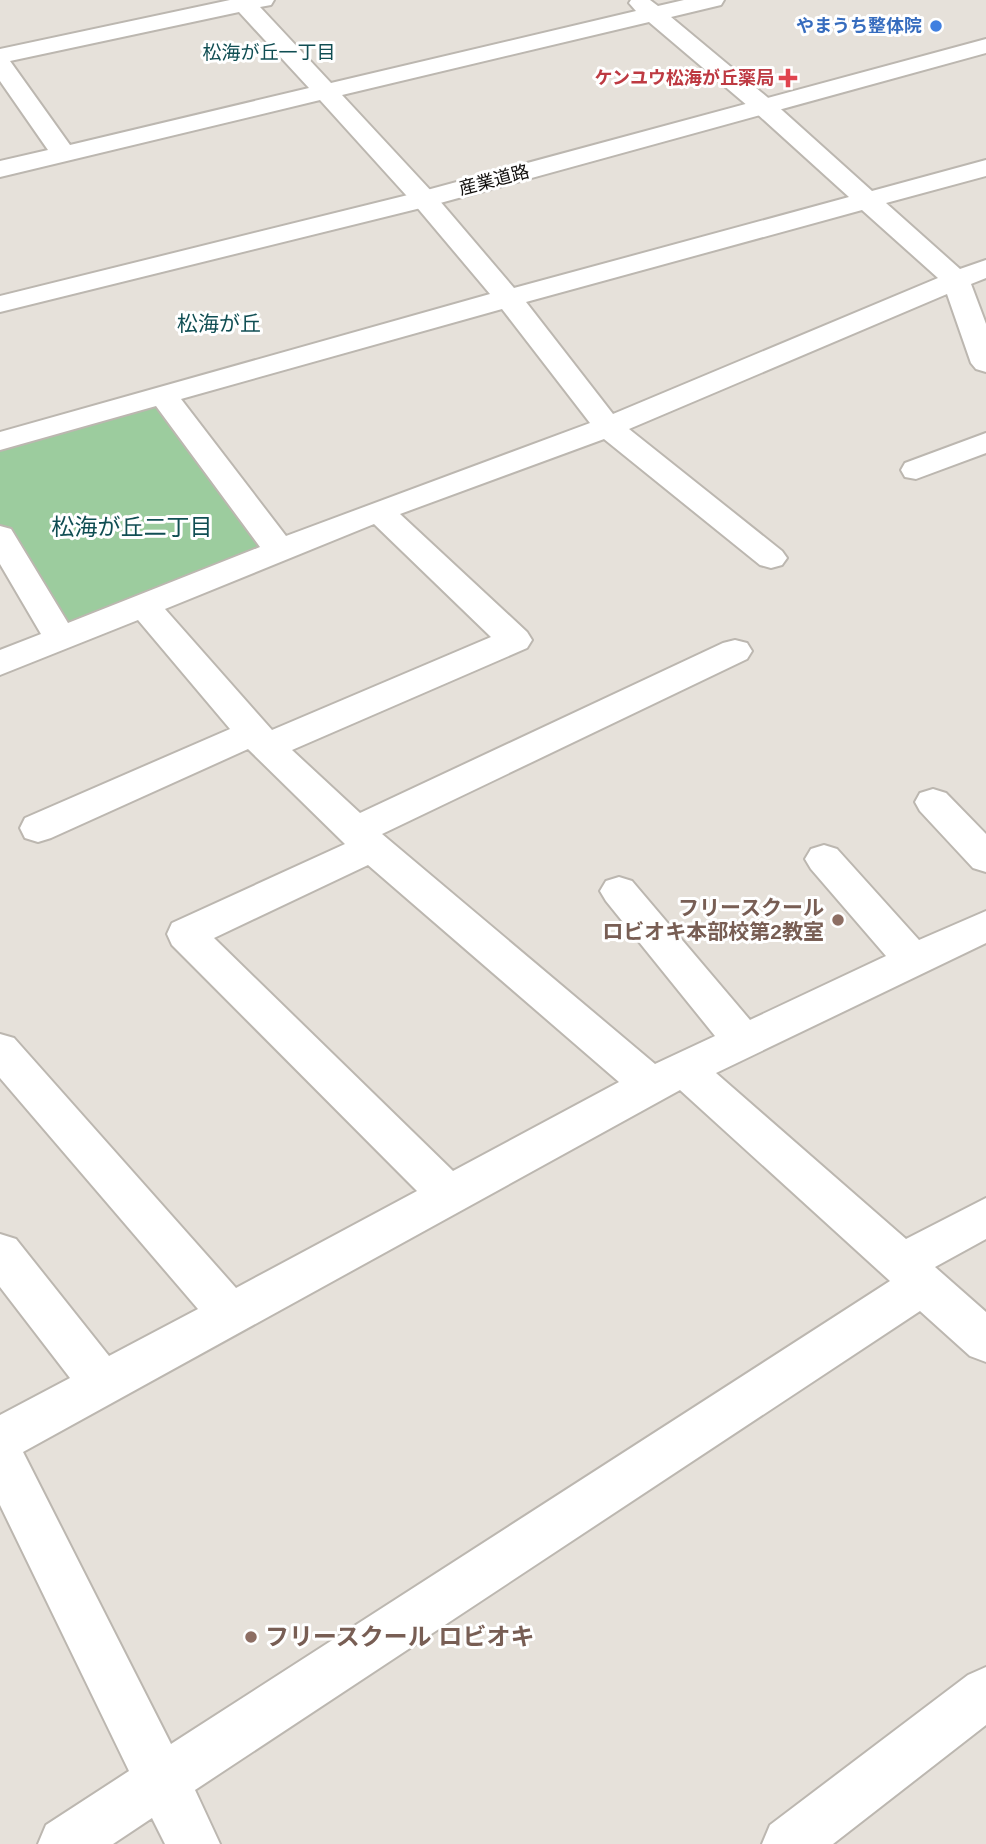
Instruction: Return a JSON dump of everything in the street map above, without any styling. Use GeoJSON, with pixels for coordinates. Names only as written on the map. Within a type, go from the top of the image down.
{"type":"FeatureCollection","features":[{"type":"Feature","properties":{"kind":"street"},"geometry":{"type":"LineString","coordinates":[[0,169],[325,91],[645,7],[713,0]]}},
{"type":"Feature","properties":{"kind":"street"},"geometry":{"type":"LineString","coordinates":[[0,56],[249,1],[508,298],[608,427],[771,558]]}},
{"type":"Feature","properties":{"kind":"street"},"geometry":{"type":"LineString","coordinates":[[645,7],[764,107],[956,280],[986,363]]}},
{"type":"Feature","properties":{"kind":"street","name":"産業道路"},"geometry":{"type":"LineString","coordinates":[[0,304],[424,199],[986,47]]}},
{"type":"Feature","properties":{"kind":"street"},"geometry":{"type":"LineString","coordinates":[[0,64],[64,153]]}},
{"type":"Feature","properties":{"kind":"street"},"geometry":{"type":"LineString","coordinates":[[0,441],[508,298],[986,168]]}},
{"type":"Feature","properties":{"kind":"street"},"geometry":{"type":"LineString","coordinates":[[0,663],[378,511],[608,427],[986,268]]}},
{"type":"Feature","properties":{"kind":"street"},"geometry":{"type":"LineString","coordinates":[[163,395],[280,551]]}},
{"type":"Feature","properties":{"kind":"street"},"geometry":{"type":"LineString","coordinates":[[916,470],[986,442]]}},
{"type":"Feature","properties":{"kind":"street"},"geometry":{"type":"LineString","coordinates":[[38,828],[515,640],[378,511]]}},
{"type":"Feature","properties":{"kind":"street"},"geometry":{"type":"LineString","coordinates":[[1,541],[61,640]]}},
{"type":"Feature","properties":{"kind":"street"},"geometry":{"type":"LineString","coordinates":[[144,606],[261,739],[364,839],[668,1077],[912,1274],[986,1341]]}},
{"type":"Feature","properties":{"kind":"street"},"geometry":{"type":"LineString","coordinates":[[449,1195],[186,934],[364,839],[735,651]]}},
{"type":"Feature","properties":{"kind":"street"},"geometry":{"type":"LineString","coordinates":[[933,802],[986,858]]}},
{"type":"Feature","properties":{"kind":"street"},"geometry":{"type":"LineString","coordinates":[[824,859],[914,961]]}},
{"type":"Feature","properties":{"kind":"street"},"geometry":{"type":"LineString","coordinates":[[619,891],[744,1042]]}},
{"type":"Feature","properties":{"kind":"street"},"geometry":{"type":"LineString","coordinates":[[0,1440],[668,1077],[986,926]]}},
{"type":"Feature","properties":{"kind":"street"},"geometry":{"type":"LineString","coordinates":[[0,1050],[230,1314]]}},
{"type":"Feature","properties":{"kind":"street"},"geometry":{"type":"LineString","coordinates":[[65,1844],[912,1274],[986,1217]]}},
{"type":"Feature","properties":{"kind":"street"},"geometry":{"type":"LineString","coordinates":[[0,1253],[103,1384]]}},
{"type":"Feature","properties":{"kind":"street"},"geometry":{"type":"LineString","coordinates":[[0,1455],[193,1844]]}},
{"type":"Feature","properties":{"kind":"street"},"geometry":{"type":"LineString","coordinates":[[789,1844],[986,1693]]}},
{"type":"Feature","properties":{"kind":"green space"},"geometry":{"type":"Polygon","coordinates":[[[163,395],[280,551],[61,640],[0,534],[0,441],[163,395]]]}},
{"type":"Feature","properties":{"kind":"place","name":"やまうち整体院"},"geometry":{"type":"Point","coordinates":[936,26]}},
{"type":"Feature","properties":{"kind":"place","name":"ケンユウ松海が丘薬局"},"geometry":{"type":"Point","coordinates":[788,78]}},
{"type":"Feature","properties":{"kind":"place","name":"フリースクール ロビオキ本部校第2教室"},"geometry":{"type":"Point","coordinates":[838,920]}},
{"type":"Feature","properties":{"kind":"place","name":"フリースクール ロビオキ"},"geometry":{"type":"Point","coordinates":[251,1637]}},
{"type":"Feature","properties":{"kind":"district","name":"松海が丘一丁目"},"geometry":{"type":"Point","coordinates":[269,52]}},
{"type":"Feature","properties":{"kind":"district","name":"松海が丘"},"geometry":{"type":"Point","coordinates":[219,324]}},
{"type":"Feature","properties":{"kind":"district","name":"松海が丘二丁目"},"geometry":{"type":"Point","coordinates":[132,527]}}]}
